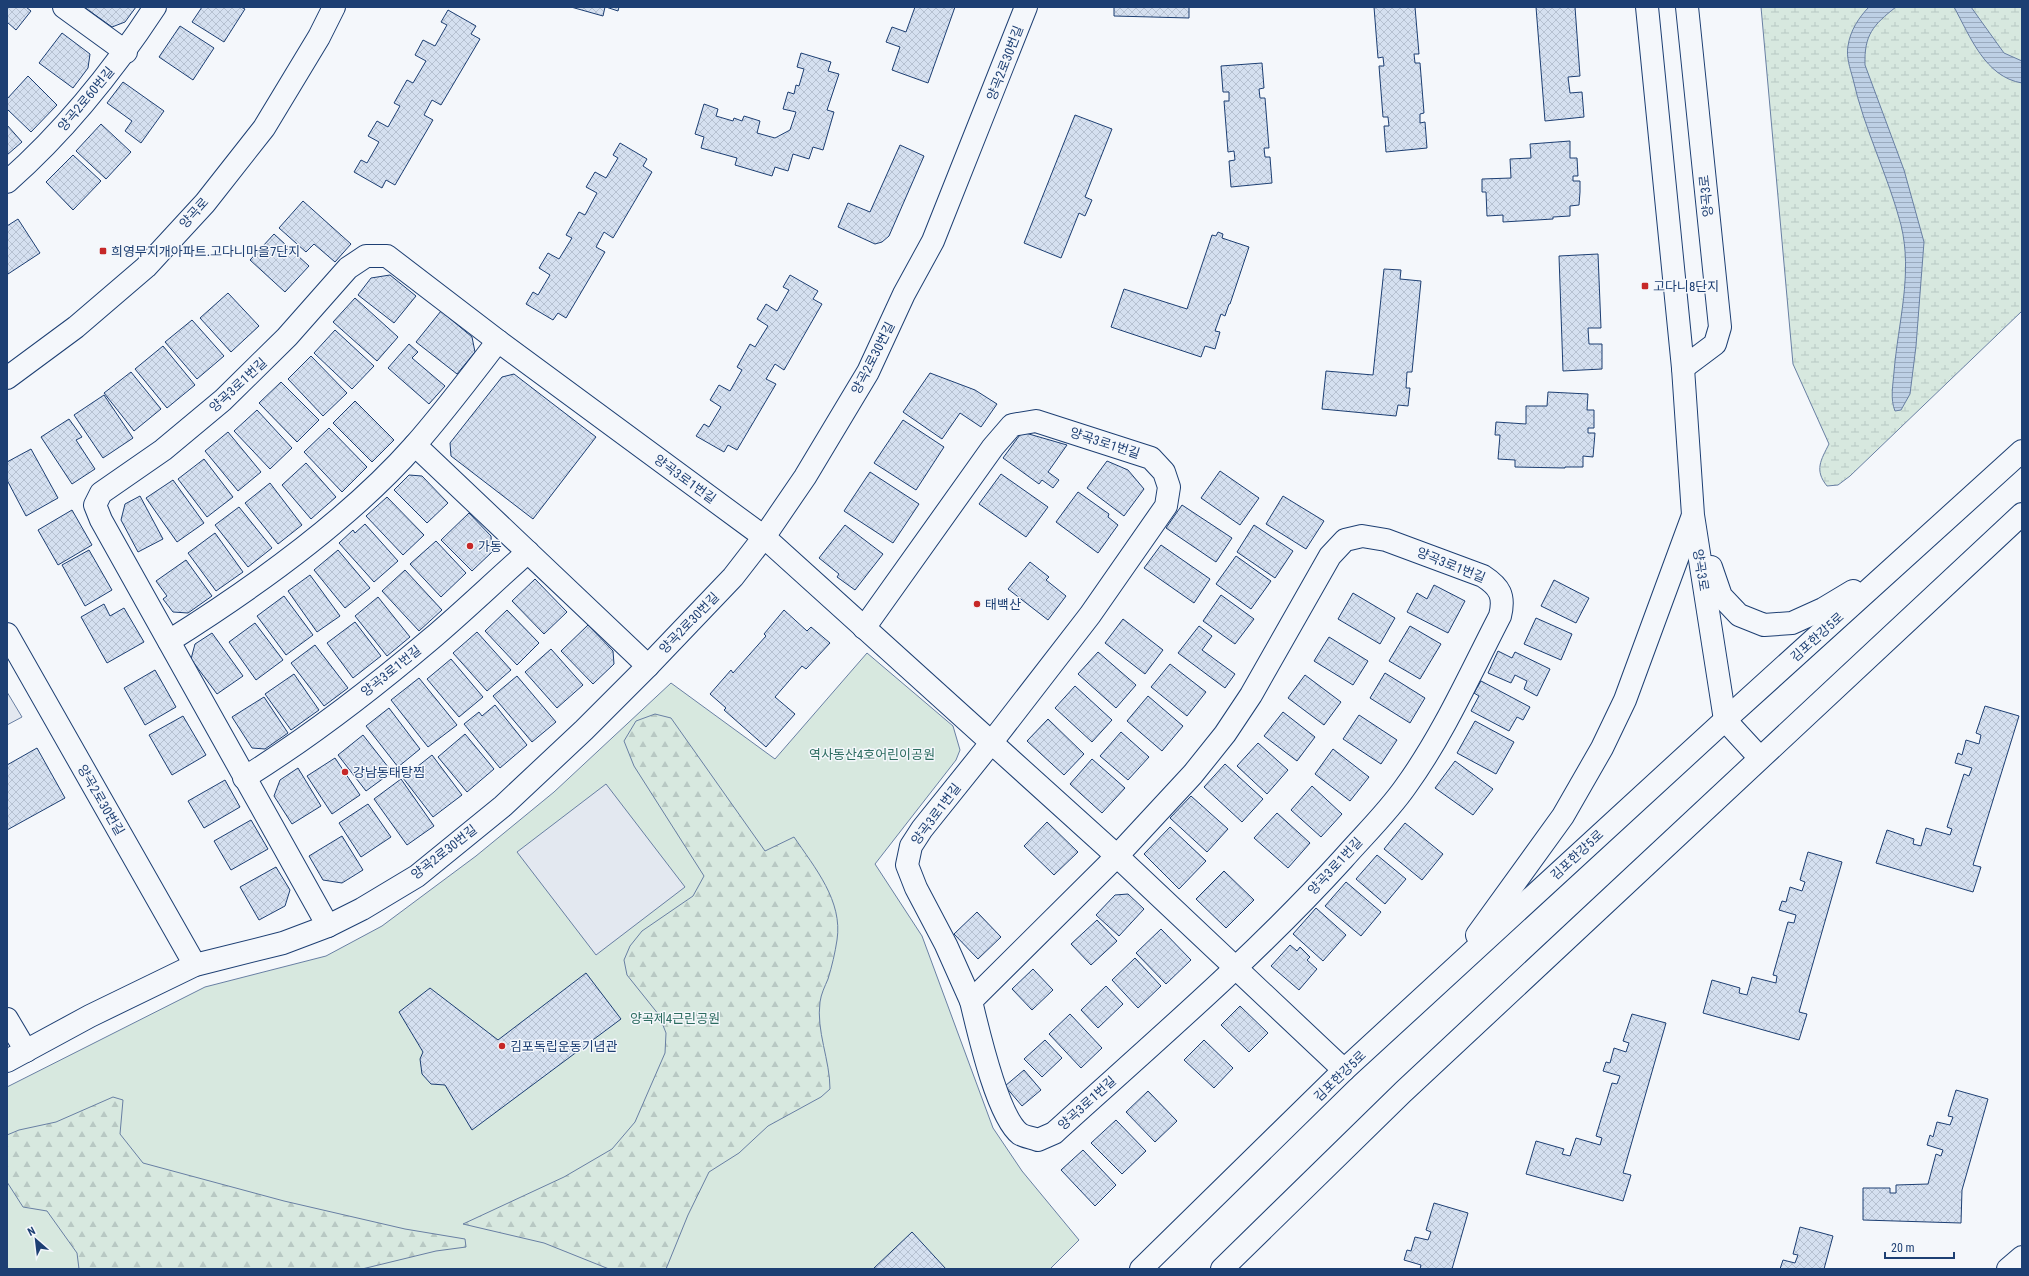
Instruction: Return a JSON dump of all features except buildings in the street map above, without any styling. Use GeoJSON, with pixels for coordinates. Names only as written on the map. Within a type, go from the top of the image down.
{"type":"FeatureCollection","features":[{"type":"Feature","properties":{"kind":"street"},"geometry":{"type":"LineString","coordinates":[[64,7],[126,52]]}},
{"type":"Feature","properties":{"kind":"street","name":"양곡2로60번길"},"geometry":{"type":"LineString","coordinates":[[7,182],[26,165],[79,110],[126,52],[156,7]]}},
{"type":"Feature","properties":{"kind":"street","name":"양곡로"},"geometry":{"type":"LineString","coordinates":[[7,378],[76,327],[146,267],[205,203],[264,128],[319,37],[334,7]]}},
{"type":"Feature","properties":{"kind":"street","name":"양곡2로30번길"},"geometry":{"type":"LineString","coordinates":[[7,1061],[90,1016],[195,965],[283,943],[328,926],[362,909],[417,876],[483,822],[584,730],[648,666],[733,577],[764,537],[805,477],[868,372],[904,294],[933,242],[1026,7]]}},
{"type":"Feature","properties":{"kind":"street","name":"양곡3로"},"geometry":{"type":"LineString","coordinates":[[1647,7],[1683,368],[1693,515],[1724,720]]}},
{"type":"Feature","properties":{"kind":"street","name":"양곡3로"},"geometry":{"type":"LineString","coordinates":[[1683,368],[1715,344],[1720,327],[1687,7]]}},
{"type":"Feature","properties":{"kind":"street","name":"양곡3로1번길"},"geometry":{"type":"LineString","coordinates":[[328,926],[101,520],[95,505],[101,492],[163,450],[224,400],[287,337],[348,268],[366,256],[386,256],[498,341],[764,537],[1117,856],[1234,968],[1344,1070]]}},
{"type":"Feature","properties":{"kind":"street"},"geometry":{"type":"LineString","coordinates":[[169,641],[215,612],[259,580],[326,528],[369,492],[415,445],[498,341]]}},
{"type":"Feature","properties":{"kind":"street","name":"양곡3로1번길"},"geometry":{"type":"LineString","coordinates":[[864,628],[992,447],[1012,425],[1036,421],[1151,458],[1164,472],[1169,487],[1166,506],[1090,615],[922,829],[911,846],[907,864],[916,888],[946,945],[971,1001],[983,1051],[1008,1118],[1021,1134],[1038,1140],[1054,1133],[1234,968],[1316,888],[1406,787],[1428,754],[1500,616],[1503,602],[1496,584],[1483,576],[1386,540],[1362,536],[1345,540],[1330,556],[1251,695],[1225,734],[1193,774],[1117,856],[971,1001]]}},
{"type":"Feature","properties":{"kind":"street"},"geometry":{"type":"LineString","coordinates":[[415,445],[648,666]]}},
{"type":"Feature","properties":{"kind":"street","name":"김포한강5로"},"geometry":{"type":"LineString","coordinates":[[1141,1269],[1344,1070],[1724,720],[2022,451]]}},
{"type":"Feature","properties":{"kind":"street"},"geometry":{"type":"LineString","coordinates":[[1222,1269],[1403,1092],[2022,514]]}},
{"type":"Feature","properties":{"kind":"street"},"geometry":{"type":"LineString","coordinates":[[1693,515],[1721,596],[1739,615],[1764,625],[1792,623],[1817,612],[1897,565]]}},
{"type":"Feature","properties":{"kind":"street"},"geometry":{"type":"LineString","coordinates":[[1449,974],[1563,816],[1602,748],[1625,700],[1693,515]]}},
{"type":"Feature","properties":{"kind":"street","name":"양곡3로1번길"},"geometry":{"type":"LineString","coordinates":[[244,778],[313,732],[393,670],[431,639],[528,552]]}},
{"type":"Feature","properties":{"kind":"street","name":"양곡2로30번길"},"geometry":{"type":"LineString","coordinates":[[7,634],[195,965]]}},
{"type":"Feature","properties":{"kind":"street"},"geometry":{"type":"LineString","coordinates":[[1724,720],[1760,758]]}},
{"type":"Feature","properties":{"kind":"street"},"geometry":{"type":"LineString","coordinates":[[7,1019],[26,1051]]}},
{"type":"Feature","properties":{"kind":"street"},"geometry":{"type":"LineString","coordinates":[[2008,1269],[2022,1257]]}},
{"type":"Feature","properties":{"kind":"green space"},"geometry":{"type":"Polygon","coordinates":[[[1761,7],[2022,7],[2022,311],[1850,476],[1838,485],[1827,486],[1821,475],[1821,460],[1829,444],[1793,364],[1761,7]]]}},
{"type":"Feature","properties":{"kind":"green space","name":"양곡제4근린공원"},"geometry":{"type":"Polygon","coordinates":[[[867,653],[953,726],[960,750],[956,760],[875,864],[922,936],[993,1128],[1022,1171],[1079,1240],[1050,1269],[7,1269],[7,1087],[205,987],[326,956],[382,926],[476,856],[554,792],[671,683],[775,759],[867,653]]]}},
{"type":"Feature","properties":{"kind":"green space"},"geometry":{"type":"Polygon","coordinates":[[[655,714],[671,718],[765,851],[794,837],[818,873],[832,898],[838,926],[837,940],[828,979],[821,996],[819,1013],[830,1089],[821,1097],[768,1126],[739,1153],[709,1172],[688,1215],[666,1269],[609,1269],[544,1243],[463,1224],[564,1177],[612,1149],[635,1122],[665,1053],[666,1033],[659,1015],[627,975],[624,960],[630,946],[642,931],[693,896],[704,876],[634,766],[624,741],[636,721],[655,714]]]}},
{"type":"Feature","properties":{"kind":"green space"},"geometry":{"type":"Polygon","coordinates":[[[113,1097],[123,1100],[120,1134],[143,1163],[284,1201],[405,1229],[465,1239],[466,1247],[436,1251],[362,1269],[79,1269],[77,1253],[47,1211],[23,1207],[7,1182],[7,1135],[19,1130],[56,1122],[113,1097]]]}},
{"type":"Feature","properties":{"kind":"shaded area"},"geometry":{"type":"Polygon","coordinates":[[[7,692],[22,717],[7,725],[7,692]]]}},
{"type":"Feature","properties":{"kind":"shaded area"},"geometry":{"type":"Polygon","coordinates":[[[606,784],[685,887],[596,955],[517,852],[606,784]]]}},
{"type":"Feature","properties":{"kind":"water"},"geometry":{"type":"Polygon","coordinates":[[[1869,7],[1896,7],[1881,19],[1868,38],[1865,65],[1904,170],[1924,242],[1916,346],[1910,394],[1901,410],[1895,411],[1892,392],[1904,298],[1906,262],[1904,243],[1896,206],[1863,116],[1848,54],[1849,40],[1853,30],[1858,20],[1869,7]]]}},
{"type":"Feature","properties":{"kind":"water"},"geometry":{"type":"Polygon","coordinates":[[[1954,7],[1971,7],[2004,53],[2022,61],[2022,83],[2009,79],[1998,73],[1988,64],[1980,54],[1954,7]]]}},
{"type":"Feature","properties":{"kind":"place","name":"희영무지개아파트.고다니마을7단지"},"geometry":{"type":"Point","coordinates":[103,251]}},
{"type":"Feature","properties":{"kind":"place","name":"고다니8단지"},"geometry":{"type":"Point","coordinates":[1645,286]}},
{"type":"Feature","properties":{"kind":"place","name":"가동"},"geometry":{"type":"Point","coordinates":[470,546]}},
{"type":"Feature","properties":{"kind":"place","name":"태백산"},"geometry":{"type":"Point","coordinates":[977,604]}},
{"type":"Feature","properties":{"kind":"place","name":"강남동태탕찜"},"geometry":{"type":"Point","coordinates":[345,772]}},
{"type":"Feature","properties":{"kind":"place","name":"김포독립운동기념관"},"geometry":{"type":"Point","coordinates":[502,1046]}},
{"type":"Feature","properties":{"kind":"park label","name":"역사동산4호어린이공원"},"geometry":{"type":"Point","coordinates":[872,754]}}]}
